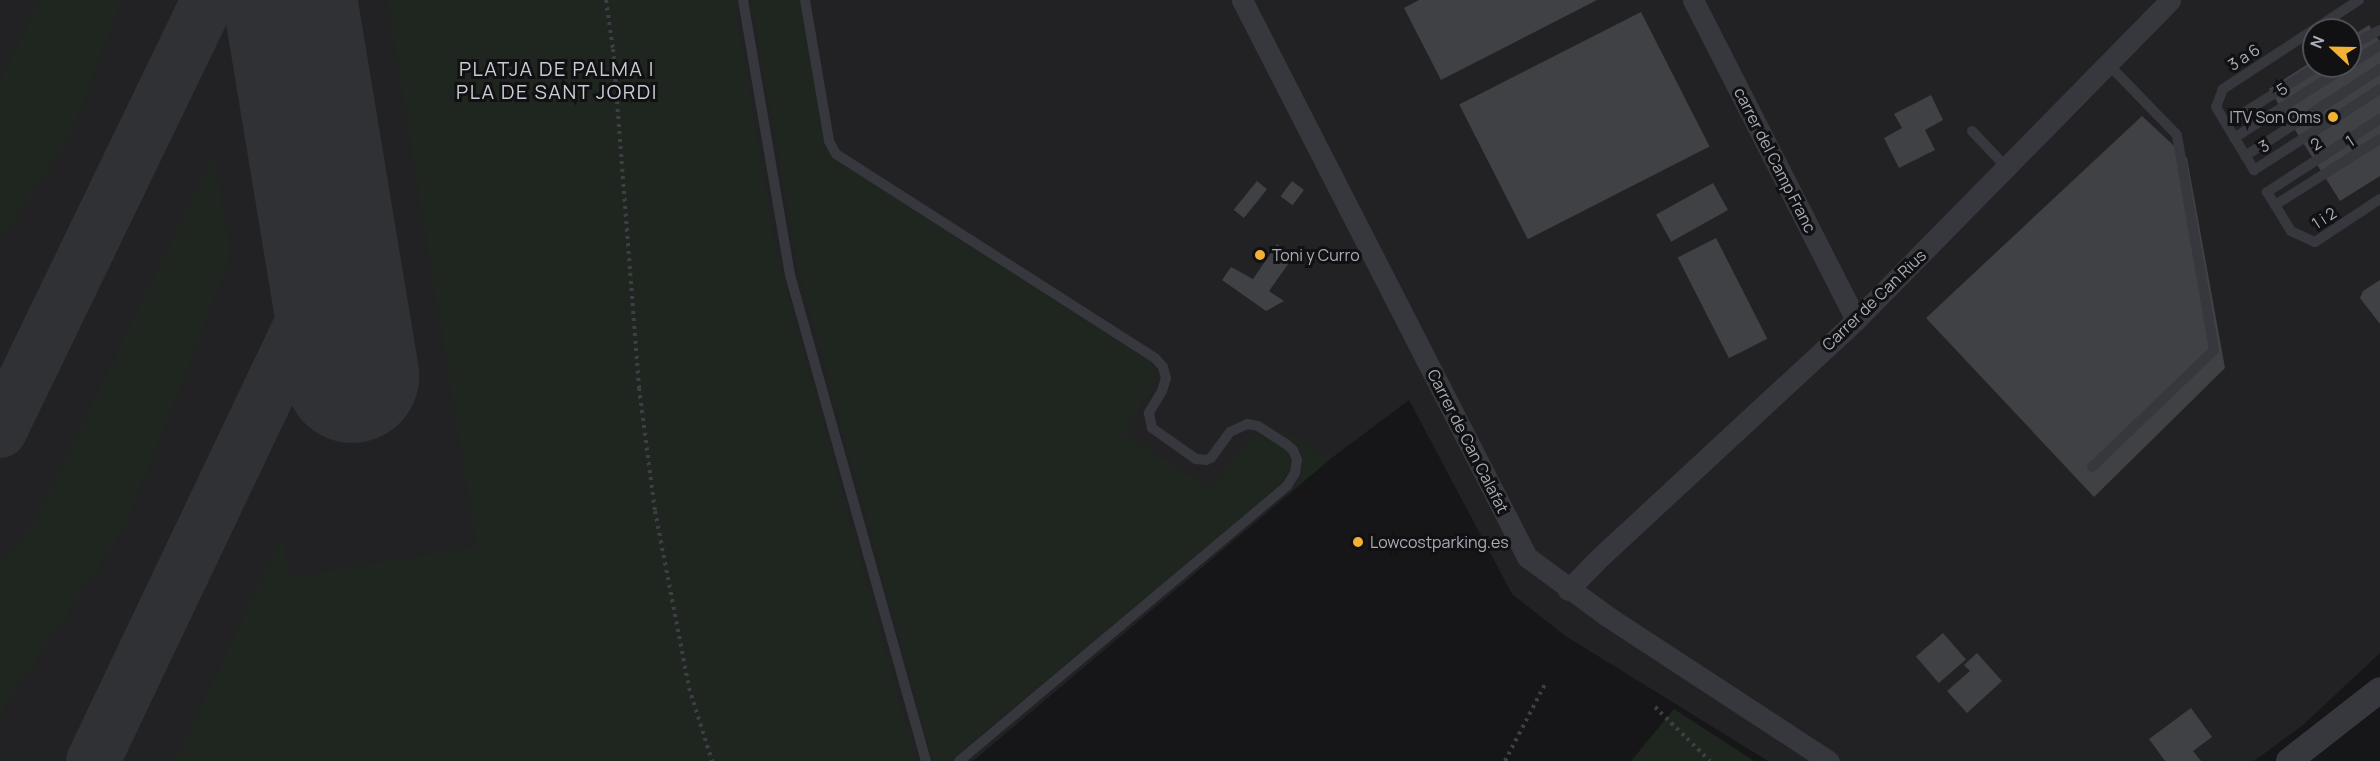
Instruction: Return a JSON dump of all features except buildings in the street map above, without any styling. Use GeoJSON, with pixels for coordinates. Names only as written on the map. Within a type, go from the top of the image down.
{"type":"FeatureCollection","features":[{"type":"Feature","properties":{"kind":"street","name":"Carrer de Can Calafat"},"geometry":{"type":"LineString","coordinates":[[1242,0],[1527,557],[1568,590],[1830,761]]}},
{"type":"Feature","properties":{"kind":"street","name":"carrer del Camp Franc"},"geometry":{"type":"LineString","coordinates":[[1693,0],[1856,320]]}},
{"type":"Feature","properties":{"kind":"street","name":"Carrer de Can Rius"},"geometry":{"type":"LineString","coordinates":[[1568,590],[1615,543],[1856,320],[2170,0]]}},
{"type":"Feature","properties":{"kind":"street"},"geometry":{"type":"LineString","coordinates":[[2289,761],[2380,690]]}},
{"type":"Feature","properties":{"kind":"lane"},"geometry":{"type":"LineString","coordinates":[[743,0],[790,275],[926,761]]}},
{"type":"Feature","properties":{"kind":"lane"},"geometry":{"type":"LineString","coordinates":[[805,0],[829,141],[836,154],[1155,358],[1163,367],[1166,378],[1162,391],[1149,413],[1152,428],[1196,459],[1211,458],[1230,432],[1247,424],[1258,426],[1287,445],[1293,450],[1297,460],[1295,473],[1287,486],[959,761]]}},
{"type":"Feature","properties":{"kind":"lane","name":"3 a 6"},"geometry":{"type":"LineString","coordinates":[[2254,170],[2216,107],[2223,89],[2359,0]]}},
{"type":"Feature","properties":{"kind":"lane"},"geometry":{"type":"LineString","coordinates":[[2362,39],[2380,30]]}},
{"type":"Feature","properties":{"kind":"lane","name":"5"},"geometry":{"type":"LineString","coordinates":[[2362,56],[2380,45]]}},
{"type":"Feature","properties":{"kind":"lane"},"geometry":{"type":"LineString","coordinates":[[2092,467],[2214,350],[2177,135],[2108,64]]}},
{"type":"Feature","properties":{"kind":"lane"},"geometry":{"type":"LineString","coordinates":[[2245,156],[2380,69]]}},
{"type":"Feature","properties":{"kind":"lane"},"geometry":{"type":"LineString","coordinates":[[2226,124],[2302,76]]}},
{"type":"Feature","properties":{"kind":"lane","name":"5"},"geometry":{"type":"LineString","coordinates":[[2234,138],[2328,78]]}},
{"type":"Feature","properties":{"kind":"lane","name":"3"},"geometry":{"type":"LineString","coordinates":[[2254,170],[2380,88]]}},
{"type":"Feature","properties":{"kind":"lane","name":"2"},"geometry":{"type":"LineString","coordinates":[[2267,192],[2380,119]]}},
{"type":"Feature","properties":{"kind":"lane"},"geometry":{"type":"LineString","coordinates":[[1972,131],[2007,168]]}},
{"type":"Feature","properties":{"kind":"lane","name":"1"},"geometry":{"type":"LineString","coordinates":[[2275,205],[2380,139]]}},
{"type":"Feature","properties":{"kind":"lane","name":"1 i 2"},"geometry":{"type":"LineString","coordinates":[[2267,192],[2291,231],[2315,242],[2380,199]]}},
{"type":"Feature","properties":{"kind":"path"},"geometry":{"type":"LineString","coordinates":[[606,0],[616,85],[639,388],[655,511],[689,688],[712,761]]}},
{"type":"Feature","properties":{"kind":"path"},"geometry":{"type":"LineString","coordinates":[[1505,761],[1545,684]]}},
{"type":"Feature","properties":{"kind":"path"},"geometry":{"type":"LineString","coordinates":[[1655,707],[1710,761]]}},
{"type":"Feature","properties":{"kind":"shaded area"},"geometry":{"type":"Polygon","coordinates":[[[0,0],[2380,0],[2380,653],[2303,725],[2254,761],[1768,761],[1567,637],[1512,594],[1409,400],[1329,460],[973,761],[0,761],[0,0]]]}},
{"type":"Feature","properties":{"kind":"shaded area"},"geometry":{"type":"Polygon","coordinates":[[[39,0],[122,0],[70,137],[0,242],[0,81],[39,0]]]}},
{"type":"Feature","properties":{"kind":"shaded area"},"geometry":{"type":"Polygon","coordinates":[[[387,0],[734,0],[776,251],[916,761],[175,761],[283,535],[289,578],[477,546],[387,0]]]}},
{"type":"Feature","properties":{"kind":"shaded area"},"geometry":{"type":"Polygon","coordinates":[[[751,0],[801,0],[825,143],[833,158],[1152,363],[1156,373],[1155,383],[1124,432],[1209,489],[1252,435],[1260,434],[1271,439],[1285,450],[1290,460],[1287,474],[1278,487],[949,761],[933,761],[798,269],[751,0]]]}},
{"type":"Feature","properties":{"kind":"shaded area"},"geometry":{"type":"Polygon","coordinates":[[[214,153],[230,253],[226,269],[126,526],[0,714],[0,560],[26,533],[44,503],[214,153]]]}},
{"type":"Feature","properties":{"kind":"shaded area"},"geometry":{"type":"Polygon","coordinates":[[[1288,434],[1329,460],[1289,494],[1288,492],[1302,474],[1305,461],[1299,447],[1286,438],[1288,434]]]}},
{"type":"Feature","properties":{"kind":"shaded area"},"geometry":{"type":"Polygon","coordinates":[[[1674,709],[1754,761],[1631,761],[1674,709]]]}},
{"type":"Feature","properties":{"kind":"taxiway"},"geometry":{"type":"LineString","coordinates":[[0,431],[208,0]]}},
{"type":"Feature","properties":{"kind":"taxiway"},"geometry":{"type":"LineString","coordinates":[[93,761],[312,301],[323,265],[327,222]]}},
{"type":"Feature","properties":{"kind":"runway"},"geometry":{"type":"LineString","coordinates":[[290,0],[352,376]]}},
{"type":"Feature","properties":{"kind":"place","name":"ITV Son Oms"},"geometry":{"type":"Point","coordinates":[2333,117]}},
{"type":"Feature","properties":{"kind":"place","name":"Toni y Curro"},"geometry":{"type":"Point","coordinates":[1260,255]}},
{"type":"Feature","properties":{"kind":"place","name":"Lowcostparking.es"},"geometry":{"type":"Point","coordinates":[1358,542]}},
{"type":"Feature","properties":{"kind":"district","name":"PLATJA DE PALMA I PLA DE SANT JORDI"},"geometry":{"type":"Point","coordinates":[557,80]}}]}
